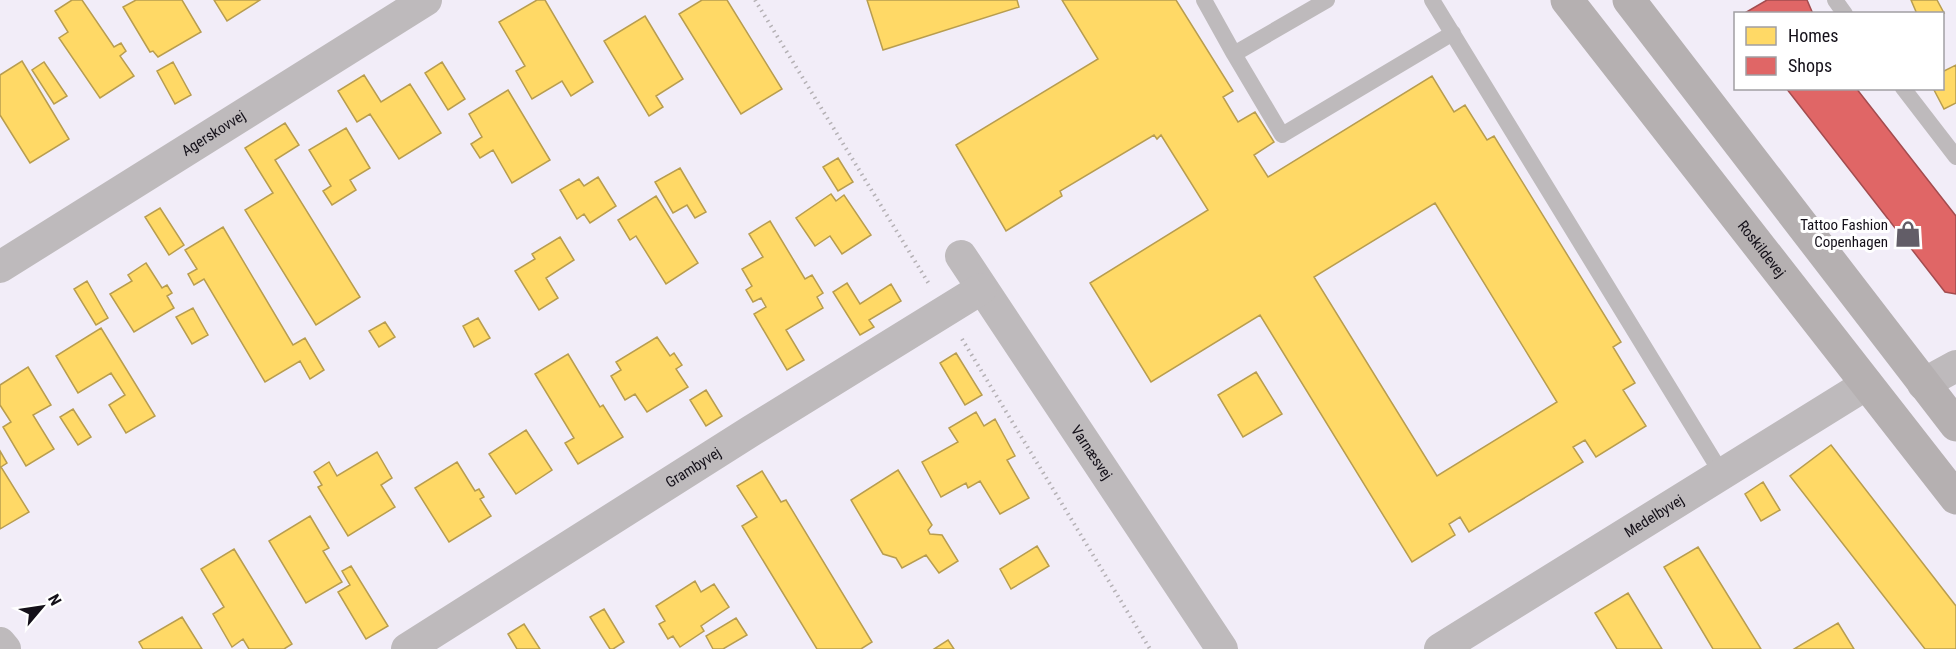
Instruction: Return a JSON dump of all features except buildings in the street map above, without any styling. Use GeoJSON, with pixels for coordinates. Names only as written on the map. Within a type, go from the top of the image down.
{"type":"FeatureCollection","features":[{"type":"Feature","properties":{"kind":"main road","name":"Roskildevej"},"geometry":{"type":"LineString","coordinates":[[1567,0],[1956,498]]}},
{"type":"Feature","properties":{"kind":"main road"},"geometry":{"type":"LineString","coordinates":[[1640,3],[1923,384],[1956,425]]}},
{"type":"Feature","properties":{"kind":"street","name":"Agerskovvej"},"geometry":{"type":"LineString","coordinates":[[0,267],[426,0]]}},
{"type":"Feature","properties":{"kind":"street","name":"Varnæsvej"},"geometry":{"type":"LineString","coordinates":[[961,256],[1222,649]]}},
{"type":"Feature","properties":{"kind":"street","name":"Grambyvej"},"geometry":{"type":"LineString","coordinates":[[406,649],[731,443],[981,289]]}},
{"type":"Feature","properties":{"kind":"street"},"geometry":{"type":"LineString","coordinates":[[1923,384],[1956,366]]}},
{"type":"Feature","properties":{"kind":"street","name":"Medelbyvej"},"geometry":{"type":"LineString","coordinates":[[1440,649],[1867,384]]}},
{"type":"Feature","properties":{"kind":"street"},"geometry":{"type":"LineString","coordinates":[[0,643],[5,649]]}},
{"type":"Feature","properties":{"kind":"lane"},"geometry":{"type":"LineString","coordinates":[[1203,0],[1282,135],[1453,33]]}},
{"type":"Feature","properties":{"kind":"lane"},"geometry":{"type":"LineString","coordinates":[[1234,54],[1327,0]]}},
{"type":"Feature","properties":{"kind":"lane"},"geometry":{"type":"LineString","coordinates":[[1432,0],[1722,474]]}},
{"type":"Feature","properties":{"kind":"lane"},"geometry":{"type":"LineString","coordinates":[[1905,90],[1956,157]]}},
{"type":"Feature","properties":{"kind":"place","name":"Tattoo Fashion Copenhagen"},"geometry":{"type":"Point","coordinates":[1908,234]}}]}
